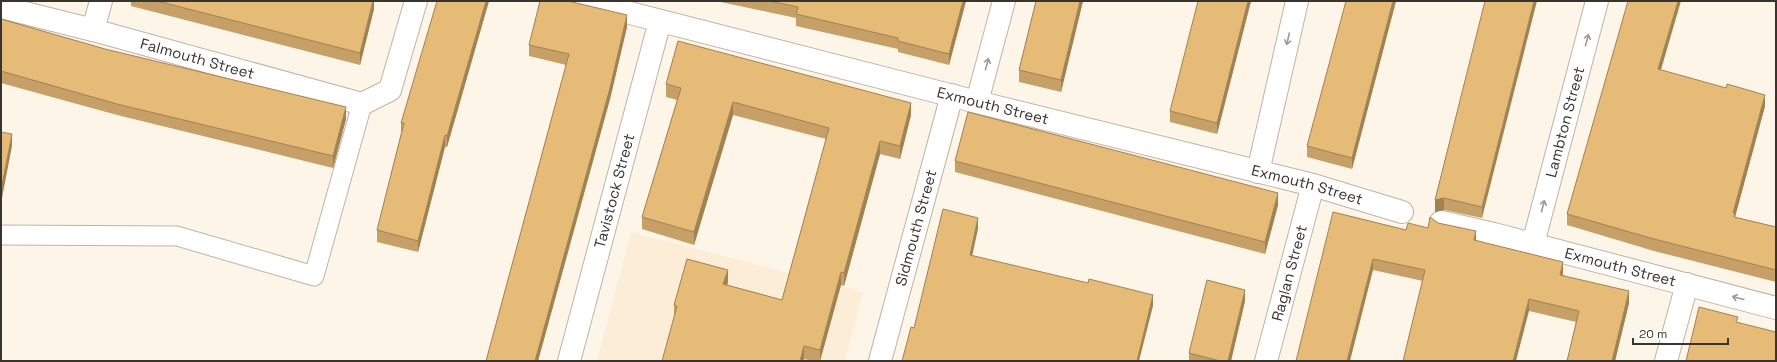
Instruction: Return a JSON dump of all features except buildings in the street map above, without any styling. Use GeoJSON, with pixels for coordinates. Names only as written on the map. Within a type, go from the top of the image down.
{"type":"FeatureCollection","features":[{"type":"Feature","properties":{"kind":"street"},"geometry":{"type":"LineString","coordinates":[[93,30],[101,1]]}},
{"type":"Feature","properties":{"kind":"street"},"geometry":{"type":"LineString","coordinates":[[362,104],[390,90],[416,1]]}},
{"type":"Feature","properties":{"kind":"street","name":"Exmouth Street"},"geometry":{"type":"LineString","coordinates":[[583,1],[977,102],[1314,185],[1402,212]]}},
{"type":"Feature","properties":{"kind":"street"},"geometry":{"type":"LineString","coordinates":[[977,102],[1004,1]]}},
{"type":"Feature","properties":{"kind":"street"},"geometry":{"type":"LineString","coordinates":[[1258,172],[1297,1]]}},
{"type":"Feature","properties":{"kind":"street","name":"Lambton Street"},"geometry":{"type":"LineString","coordinates":[[1533,244],[1597,1]]}},
{"type":"Feature","properties":{"kind":"street","name":"Falmouth Street"},"geometry":{"type":"LineString","coordinates":[[1,7],[93,30],[362,104]]}},
{"type":"Feature","properties":{"kind":"street","name":"Tavistock Street"},"geometry":{"type":"LineString","coordinates":[[569,361],[660,21]]}},
{"type":"Feature","properties":{"kind":"street","name":"Sidmouth Street"},"geometry":{"type":"LineString","coordinates":[[880,361],[952,95]]}},
{"type":"Feature","properties":{"kind":"street","name":"Raglan Street"},"geometry":{"type":"LineString","coordinates":[[1266,361],[1314,185]]}},
{"type":"Feature","properties":{"kind":"street","name":"Exmouth Street"},"geometry":{"type":"LineString","coordinates":[[1441,222],[1533,244],[1776,308]]}},
{"type":"Feature","properties":{"kind":"street"},"geometry":{"type":"LineString","coordinates":[[1666,361],[1687,284]]}},
{"type":"Feature","properties":{"kind":"lane"},"geometry":{"type":"LineString","coordinates":[[1,236],[177,236],[314,276],[362,104]]}},
{"type":"Feature","properties":{"kind":"shaded area"},"geometry":{"type":"Polygon","coordinates":[[[631,232],[863,292],[845,361],[597,361],[631,232]]]}}]}
